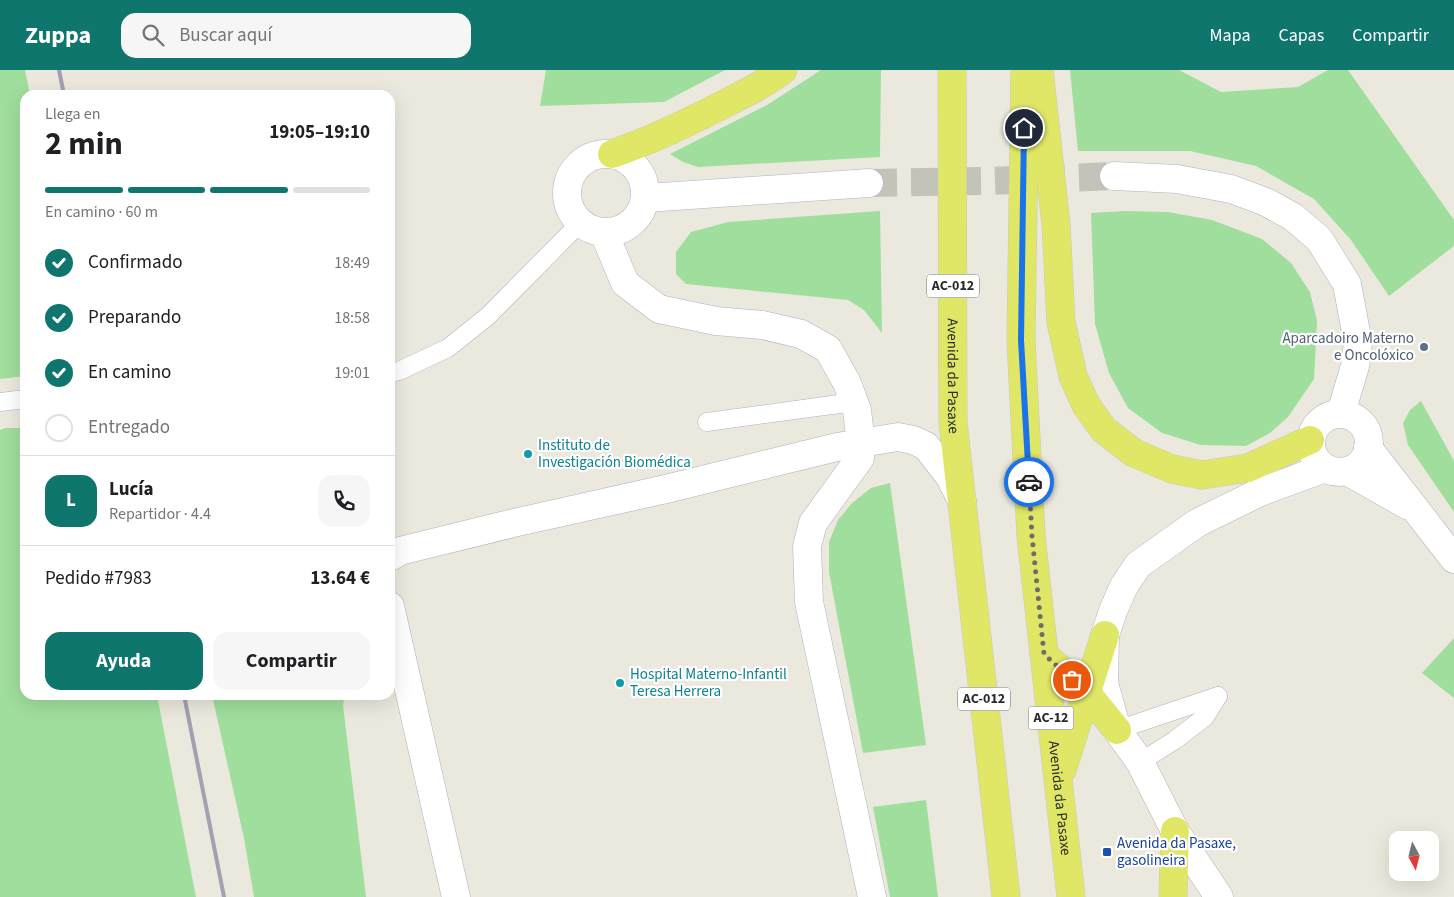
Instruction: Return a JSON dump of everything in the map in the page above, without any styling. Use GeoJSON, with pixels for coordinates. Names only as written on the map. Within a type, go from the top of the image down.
{"type":"FeatureCollection","features":[{"type":"Feature","properties":{"kind":"main road"},"geometry":{"type":"LineString","coordinates":[[612,154],[649,142],[774,78],[783,70]]}},
{"type":"Feature","properties":{"kind":"main road","name":"Avenida da Pasaxe"},"geometry":{"type":"LineString","coordinates":[[952,70],[954,422],[1006,897]]}},
{"type":"Feature","properties":{"kind":"main road","name":"Avenida da Pasaxe"},"geometry":{"type":"LineString","coordinates":[[1025,70],[1021,340],[1032,536],[1072,897]]}},
{"type":"Feature","properties":{"kind":"main road"},"geometry":{"type":"LineString","coordinates":[[1039,70],[1056,225],[1061,322],[1073,376],[1086,405],[1104,430],[1134,453],[1172,469],[1202,475],[1248,468],[1310,440]]}},
{"type":"Feature","properties":{"kind":"main road"},"geometry":{"type":"LineString","coordinates":[[1058,781],[1105,635]]}},
{"type":"Feature","properties":{"kind":"main road"},"geometry":{"type":"LineString","coordinates":[[1044,654],[1086,692],[1117,730]]}},
{"type":"Feature","properties":{"kind":"main road"},"geometry":{"type":"LineString","coordinates":[[1173,897],[1175,831]]}},
{"type":"Feature","properties":{"kind":"street"},"geometry":{"type":"LineString","coordinates":[[592,228],[616,232],[627,227],[640,214],[646,198],[646,186],[634,164],[624,158],[612,154],[600,154],[588,159],[578,166],[570,176],[566,188],[567,201],[572,213],[592,228],[625,282],[659,309],[716,321],[762,326],[801,334],[828,349],[847,383],[857,410],[861,444],[860,458],[813,523],[807,546],[809,602],[872,897]]}},
{"type":"Feature","properties":{"kind":"street"},"geometry":{"type":"LineString","coordinates":[[1114,176],[1177,179],[1231,189],[1266,202],[1294,217],[1319,239],[1337,265],[1347,284],[1358,343],[1355,366],[1341,414]]}},
{"type":"Feature","properties":{"kind":"street"},"geometry":{"type":"LineString","coordinates":[[646,198],[869,183]]}},
{"type":"Feature","properties":{"kind":"street"},"geometry":{"type":"LineString","coordinates":[[1220,897],[1175,831],[1140,762],[1117,730],[1104,682],[1105,635],[1124,586],[1138,566],[1197,523],[1260,492],[1336,470],[1357,467],[1364,459],[1368,448],[1369,439],[1366,429],[1351,416],[1332,415],[1317,424],[1310,440],[1311,452],[1316,461],[1336,470],[1419,512]]}},
{"type":"Feature","properties":{"kind":"street","name":"Avenida da Pasaxe"},"geometry":{"type":"LineString","coordinates":[[395,554],[400,551],[482,530],[666,490],[838,447],[898,437],[914,440],[926,446],[950,477],[962,501]]}},
{"type":"Feature","properties":{"kind":"street"},"geometry":{"type":"LineString","coordinates":[[1368,448],[1454,559]]}},
{"type":"Feature","properties":{"kind":"street"},"geometry":{"type":"LineString","coordinates":[[395,628],[456,897]]}},
{"type":"Feature","properties":{"kind":"lane"},"geometry":{"type":"LineString","coordinates":[[395,372],[448,348],[592,228]]}},
{"type":"Feature","properties":{"kind":"lane"},"geometry":{"type":"LineString","coordinates":[[2,402],[20,400]]}},
{"type":"Feature","properties":{"kind":"lane"},"geometry":{"type":"LineString","coordinates":[[707,422],[854,402]]}},
{"type":"Feature","properties":{"kind":"lane"},"geometry":{"type":"LineString","coordinates":[[1117,730],[1218,696],[1206,717],[1175,740],[1140,762]]}},
{"type":"Feature","properties":{"kind":"green space"},"geometry":{"type":"Polygon","coordinates":[[[0,70],[25,70],[29,90],[20,90],[20,377],[0,379],[0,70]]]}},
{"type":"Feature","properties":{"kind":"green space"},"geometry":{"type":"Polygon","coordinates":[[[546,70],[725,70],[664,102],[540,106],[546,70]]]}},
{"type":"Feature","properties":{"kind":"green space"},"geometry":{"type":"Polygon","coordinates":[[[821,70],[881,70],[880,157],[698,167],[683,162],[670,154],[767,105],[821,70]]]}},
{"type":"Feature","properties":{"kind":"green space"},"geometry":{"type":"Polygon","coordinates":[[[1070,70],[1179,70],[1221,92],[1298,87],[1328,70],[1348,70],[1454,220],[1454,246],[1389,296],[1351,240],[1314,199],[1256,166],[1190,151],[1078,151],[1070,70]]]}},
{"type":"Feature","properties":{"kind":"green space"},"geometry":{"type":"Polygon","coordinates":[[[880,211],[882,333],[864,310],[848,300],[686,284],[676,274],[676,252],[691,232],[728,222],[880,211]]]}},
{"type":"Feature","properties":{"kind":"green space"},"geometry":{"type":"Polygon","coordinates":[[[1125,211],[1168,212],[1212,220],[1262,239],[1291,263],[1310,292],[1317,321],[1314,379],[1288,417],[1270,433],[1246,446],[1201,445],[1162,433],[1128,408],[1109,373],[1095,324],[1091,213],[1125,211]]]}},
{"type":"Feature","properties":{"kind":"green space"},"geometry":{"type":"Polygon","coordinates":[[[1421,401],[1454,461],[1454,512],[1408,445],[1403,423],[1410,410],[1421,401]]]}},
{"type":"Feature","properties":{"kind":"green space"},"geometry":{"type":"Polygon","coordinates":[[[20,428],[20,700],[158,700],[196,897],[0,897],[0,430],[20,428]]]}},
{"type":"Feature","properties":{"kind":"green space"},"geometry":{"type":"Polygon","coordinates":[[[890,483],[926,745],[863,753],[829,572],[829,542],[838,520],[852,503],[871,488],[890,483]]]}},
{"type":"Feature","properties":{"kind":"green space"},"geometry":{"type":"Polygon","coordinates":[[[1454,638],[1454,698],[1422,673],[1454,638]]]}},
{"type":"Feature","properties":{"kind":"green space"},"geometry":{"type":"Polygon","coordinates":[[[213,700],[344,700],[343,705],[366,897],[254,897],[244,838],[213,700]]]}},
{"type":"Feature","properties":{"kind":"green space"},"geometry":{"type":"Polygon","coordinates":[[[926,800],[938,897],[890,897],[873,807],[926,800]]]}},
{"type":"Feature","properties":{"kind":"tunnel"},"geometry":{"type":"LineString","coordinates":[[869,183],[1114,176]]}},
{"type":"Feature","properties":{"kind":"railway"},"geometry":{"type":"LineString","coordinates":[[59,70],[63,90]]}},
{"type":"Feature","properties":{"kind":"railway"},"geometry":{"type":"LineString","coordinates":[[185,700],[224,897]]}},
{"type":"Feature","properties":{"kind":"way so far"},"geometry":{"type":"LineString","coordinates":[[1029,482],[1032,536],[1044,654],[1072,680]]}},
{"type":"Feature","properties":{"kind":"place","name":"Aparcadoiro Materno e Oncolóxico"},"geometry":{"type":"Point","coordinates":[1424,347]}},
{"type":"Feature","properties":{"kind":"place","name":"Instituto de Investigación Biomédica"},"geometry":{"type":"Point","coordinates":[528,454]}},
{"type":"Feature","properties":{"kind":"place","name":"Hospital Materno-Infantil Teresa Herrera"},"geometry":{"type":"Point","coordinates":[620,683]}},
{"type":"Feature","properties":{"kind":"place","name":"Avenida da Pasaxe, gasolineira"},"geometry":{"type":"Point","coordinates":[1107,852]}},
{"type":"Feature","properties":{"kind":"route"},"geometry":{"type":"LineString","coordinates":[[1024,128],[1021,340],[1029,482]]}}]}
